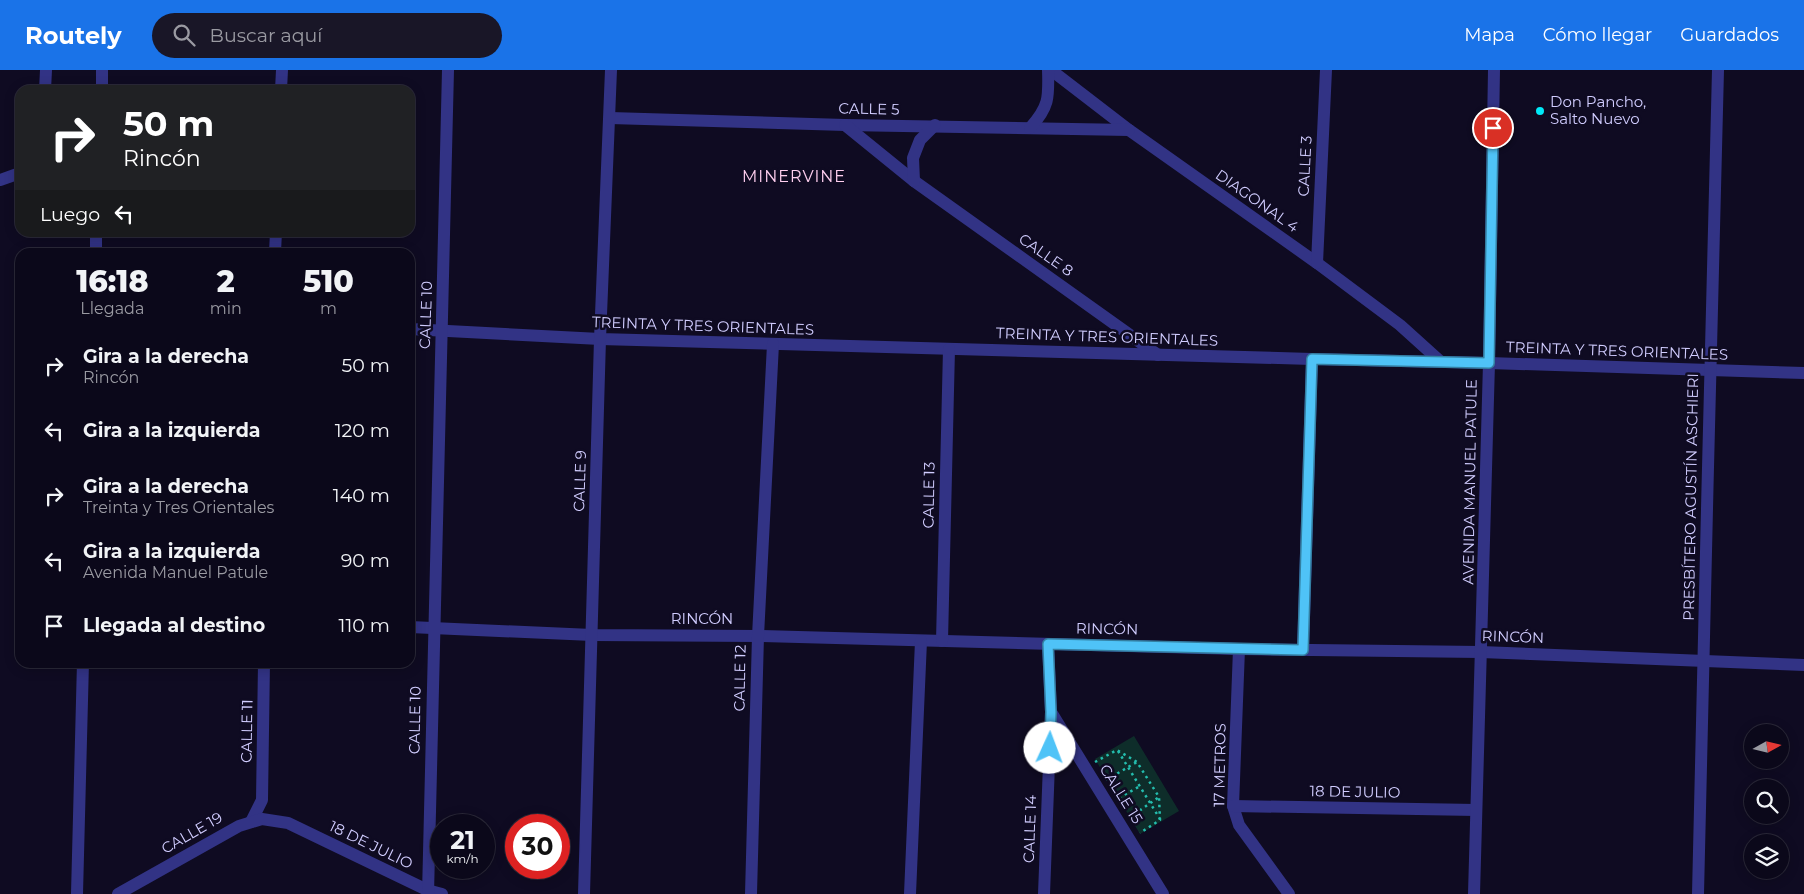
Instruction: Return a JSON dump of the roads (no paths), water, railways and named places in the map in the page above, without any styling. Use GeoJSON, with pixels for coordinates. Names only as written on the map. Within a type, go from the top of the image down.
{"type":"FeatureCollection","features":[{"type":"Feature","properties":{"kind":"street"},"geometry":{"type":"LineString","coordinates":[[45,85],[46,70]]}},
{"type":"Feature","properties":{"kind":"street"},"geometry":{"type":"LineString","coordinates":[[102,70],[102,85]]}},
{"type":"Feature","properties":{"kind":"street"},"geometry":{"type":"LineString","coordinates":[[281,85],[282,70]]}},
{"type":"Feature","properties":{"kind":"street","name":"CALLE 10"},"geometry":{"type":"LineString","coordinates":[[427,892],[448,70]]}},
{"type":"Feature","properties":{"kind":"street","name":"CALLE 9"},"geometry":{"type":"LineString","coordinates":[[584,894],[600,339],[612,70]]}},
{"type":"Feature","properties":{"kind":"street","name":"DIAGONAL 4"},"geometry":{"type":"LineString","coordinates":[[1030,128],[1042,114],[1049,95],[1049,70]]}},
{"type":"Feature","properties":{"kind":"street","name":"DIAGONAL 4"},"geometry":{"type":"LineString","coordinates":[[1049,70],[1129,130],[1400,325],[1441,362]]}},
{"type":"Feature","properties":{"kind":"street","name":"CALLE 3"},"geometry":{"type":"LineString","coordinates":[[1316,263],[1326,70]]}},
{"type":"Feature","properties":{"kind":"street","name":"AVENIDA MANUEL PATULE"},"geometry":{"type":"LineString","coordinates":[[1474,894],[1482,652],[1494,70]]}},
{"type":"Feature","properties":{"kind":"street","name":"PRESBÍTERO AGUSTÍN ASCHIERI"},"geometry":{"type":"LineString","coordinates":[[1698,894],[1709,371],[1718,70]]}},
{"type":"Feature","properties":{"kind":"street","name":"CALLE 5"},"geometry":{"type":"LineString","coordinates":[[610,118],[845,125],[936,125],[1129,130]]}},
{"type":"Feature","properties":{"kind":"street","name":"CALLE 8"},"geometry":{"type":"LineString","coordinates":[[845,125],[914,181],[1158,355]]}},
{"type":"Feature","properties":{"kind":"street"},"geometry":{"type":"LineString","coordinates":[[914,181],[913,158],[920,140],[936,125]]}},
{"type":"Feature","properties":{"kind":"street"},"geometry":{"type":"LineString","coordinates":[[0,180],[15,175]]}},
{"type":"Feature","properties":{"kind":"street","name":"TREINTA Y TRES ORIENTALES"},"geometry":{"type":"LineString","coordinates":[[415,329],[600,339],[1804,373]]}},
{"type":"Feature","properties":{"kind":"street","name":"CALLE 12"},"geometry":{"type":"LineString","coordinates":[[751,894],[758,636],[773,344]]}},
{"type":"Feature","properties":{"kind":"street","name":"CALLE 13"},"geometry":{"type":"LineString","coordinates":[[942,641],[949,349]]}},
{"type":"Feature","properties":{"kind":"street"},"geometry":{"type":"LineString","coordinates":[[1303,650],[1312,359]]}},
{"type":"Feature","properties":{"kind":"street","name":"RINCÓN"},"geometry":{"type":"LineString","coordinates":[[415,627],[592,635],[758,636],[1239,649],[1482,652],[1804,665]]}},
{"type":"Feature","properties":{"kind":"street"},"geometry":{"type":"LineString","coordinates":[[910,894],[921,641]]}},
{"type":"Feature","properties":{"kind":"street","name":"CALLE 14"},"geometry":{"type":"LineString","coordinates":[[1044,894],[1051,712],[1048,644]]}},
{"type":"Feature","properties":{"kind":"street","name":"17 METROS"},"geometry":{"type":"LineString","coordinates":[[1239,649],[1233,806],[1238,825],[1289,894]]}},
{"type":"Feature","properties":{"kind":"street"},"geometry":{"type":"LineString","coordinates":[[77,894],[83,668]]}},
{"type":"Feature","properties":{"kind":"street","name":"CALLE 11"},"geometry":{"type":"LineString","coordinates":[[252,822],[262,800],[264,668]]}},
{"type":"Feature","properties":{"kind":"street","name":"CALLE 15"},"geometry":{"type":"LineString","coordinates":[[1051,712],[1163,894]]}},
{"type":"Feature","properties":{"kind":"street","name":"CALLE 11"},"geometry":{"type":"LineString","coordinates":[[262,800],[273,820]]}},
{"type":"Feature","properties":{"kind":"street","name":"18 DE JULIO"},"geometry":{"type":"LineString","coordinates":[[1233,806],[1476,810]]}},
{"type":"Feature","properties":{"kind":"street","name":"CALLE 19"},"geometry":{"type":"LineString","coordinates":[[118,894],[239,826],[262,819],[288,823]]}},
{"type":"Feature","properties":{"kind":"street","name":"18 DE JULIO"},"geometry":{"type":"LineString","coordinates":[[288,823],[427,892],[442,894]]}},
{"type":"Feature","properties":{"kind":"place","name":"Don Pancho, Salto Nuevo"},"geometry":{"type":"Point","coordinates":[1540,111]}},
{"type":"Feature","properties":{"kind":"district","name":"MINERVINE"},"geometry":{"type":"Point","coordinates":[794,176]}}]}
